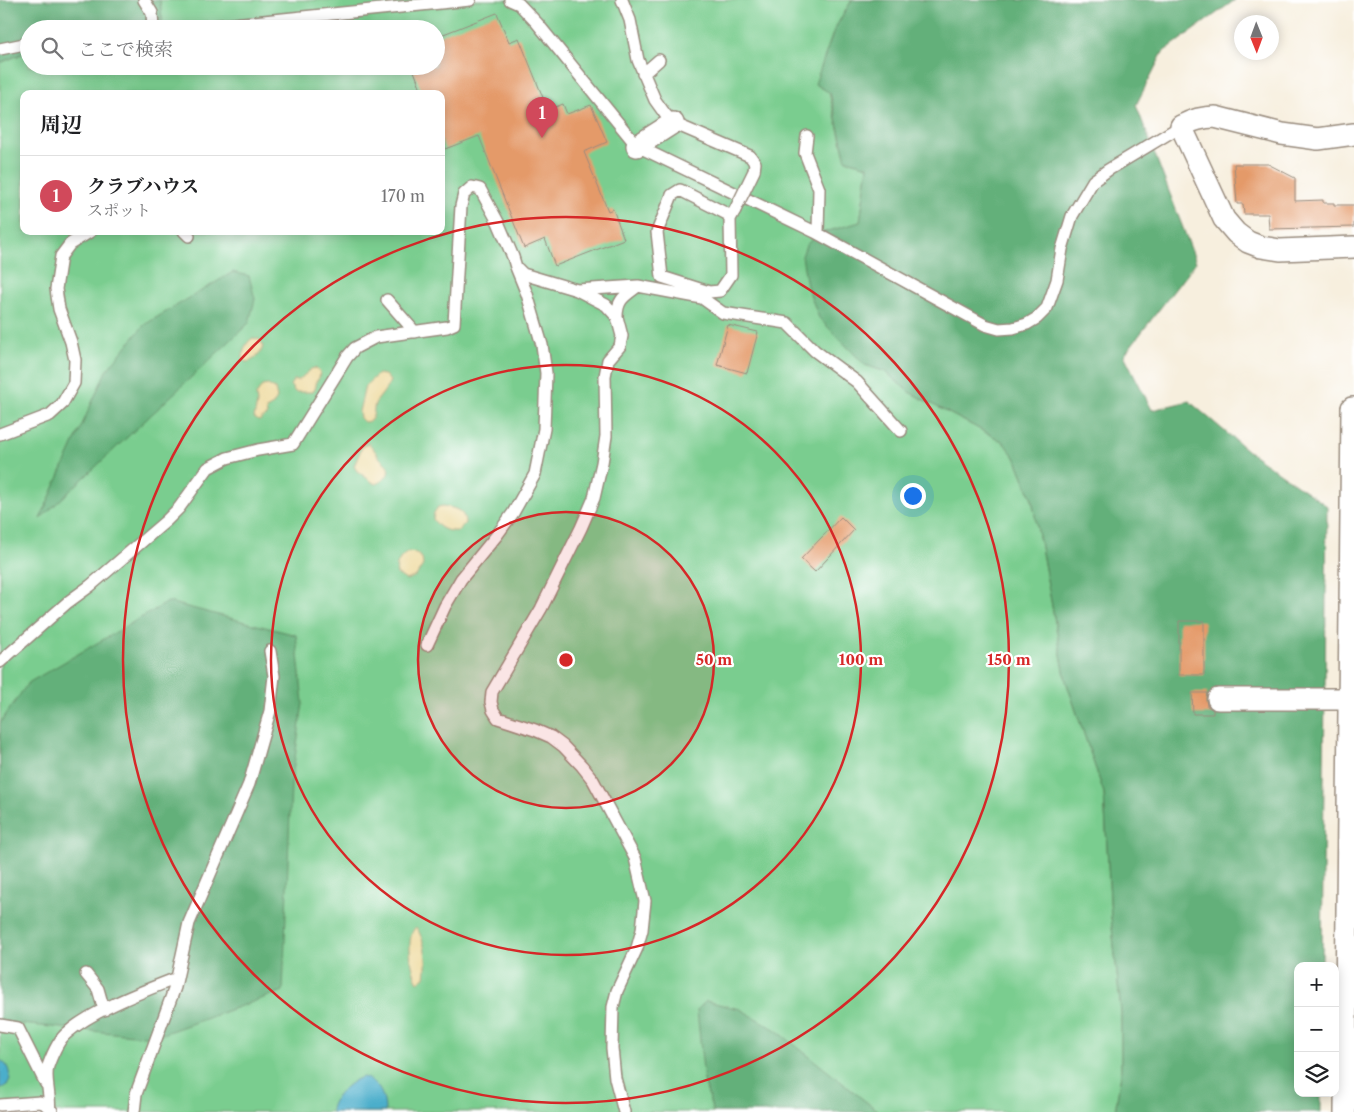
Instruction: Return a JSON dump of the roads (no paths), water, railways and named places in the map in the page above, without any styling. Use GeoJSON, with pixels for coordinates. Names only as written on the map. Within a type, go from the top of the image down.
{"type":"FeatureCollection","features":[{"type":"Feature","properties":{"kind":"street"},"geometry":{"type":"LineString","coordinates":[[1354,134],[1318,139],[1309,138],[1282,134],[1215,117],[1192,120],[1181,126],[1224,219],[1236,233],[1248,242],[1261,248],[1280,250],[1354,247]]}},
{"type":"Feature","properties":{"kind":"street"},"geometry":{"type":"LineString","coordinates":[[637,146],[674,123]]}},
{"type":"Feature","properties":{"kind":"street"},"geometry":{"type":"LineString","coordinates":[[1345,1112],[1351,704],[1352,408],[1354,408]]}},
{"type":"Feature","properties":{"kind":"street"},"geometry":{"type":"LineString","coordinates":[[1218,699],[1351,704]]}},
{"type":"Feature","properties":{"kind":"lane"},"geometry":{"type":"LineString","coordinates":[[144,0],[152,13],[152,20]]}},
{"type":"Feature","properties":{"kind":"lane"},"geometry":{"type":"LineString","coordinates":[[273,20],[470,0]]}},
{"type":"Feature","properties":{"kind":"lane"},"geometry":{"type":"LineString","coordinates":[[510,0],[519,4],[537,23],[637,146],[818,233],[985,325],[999,329],[1027,324],[1038,318],[1047,308],[1057,280],[1062,249],[1072,216],[1093,181],[1181,126]]}},
{"type":"Feature","properties":{"kind":"lane"},"geometry":{"type":"LineString","coordinates":[[622,0],[630,20],[638,60],[655,100],[665,114],[674,123],[750,156],[755,163],[754,172],[733,215],[731,275],[720,291],[708,292],[662,277],[657,232],[672,194],[680,190],[727,214],[733,215]]}},
{"type":"Feature","properties":{"kind":"lane"},"geometry":{"type":"LineString","coordinates":[[0,50],[4,47],[20,44]]}},
{"type":"Feature","properties":{"kind":"lane"},"geometry":{"type":"LineString","coordinates":[[644,74],[659,60]]}},
{"type":"Feature","properties":{"kind":"lane"},"geometry":{"type":"LineString","coordinates":[[807,136],[805,153],[819,189],[818,233]]}},
{"type":"Feature","properties":{"kind":"lane"},"geometry":{"type":"LineString","coordinates":[[0,662],[68,602],[90,586],[166,521],[179,508],[208,468],[234,456],[293,444],[347,357],[355,348],[376,337],[447,328],[454,324],[461,206],[464,194],[472,187],[480,189],[498,222],[527,294],[545,360],[544,429],[535,474],[520,501],[497,535],[461,579],[445,606],[428,645]]}},
{"type":"Feature","properties":{"kind":"lane"},"geometry":{"type":"LineString","coordinates":[[0,434],[50,415],[62,404],[74,383],[75,360],[71,342],[59,309],[56,290],[61,256],[70,244],[85,235]]}},
{"type":"Feature","properties":{"kind":"lane"},"geometry":{"type":"LineString","coordinates":[[516,267],[523,274],[577,290],[606,305],[618,317]]}},
{"type":"Feature","properties":{"kind":"lane"},"geometry":{"type":"LineString","coordinates":[[577,290],[638,286],[702,298],[723,312],[787,322],[815,350],[857,382],[901,430]]}},
{"type":"Feature","properties":{"kind":"lane"},"geometry":{"type":"LineString","coordinates":[[624,1112],[615,1078],[612,1048],[613,1007],[616,990],[637,948],[642,930],[645,901],[635,858],[593,780],[571,754],[551,737],[498,718],[491,702],[492,692],[541,609],[594,498],[606,436],[605,376],[608,360],[620,346],[622,336],[617,306],[622,299],[638,286]]}},
{"type":"Feature","properties":{"kind":"lane"},"geometry":{"type":"LineString","coordinates":[[387,300],[415,332]]}},
{"type":"Feature","properties":{"kind":"lane"},"geometry":{"type":"LineString","coordinates":[[134,1112],[136,1094],[177,978],[189,923],[249,784],[270,711],[274,676],[270,651]]}},
{"type":"Feature","properties":{"kind":"lane"},"geometry":{"type":"LineString","coordinates":[[86,974],[98,989],[104,1010]]}},
{"type":"Feature","properties":{"kind":"lane"},"geometry":{"type":"LineString","coordinates":[[50,1111],[46,1084],[48,1067],[58,1042],[66,1033],[86,1019],[104,1010],[141,992],[177,978]]}},
{"type":"Feature","properties":{"kind":"lane"},"geometry":{"type":"LineString","coordinates":[[0,1025],[18,1028],[46,1084]]}},
{"type":"Feature","properties":{"kind":"lane"},"geometry":{"type":"LineString","coordinates":[[0,1105],[40,1102],[50,1111]]}},
{"type":"Feature","properties":{"kind":"water"},"geometry":{"type":"Polygon","coordinates":[[[0,1060],[8,1068],[10,1079],[7,1085],[0,1089],[0,1060]]]}},
{"type":"Feature","properties":{"kind":"water"},"geometry":{"type":"Polygon","coordinates":[[[363,1077],[373,1082],[380,1090],[384,1100],[385,1112],[331,1112],[334,1101],[342,1091],[363,1077]]]}},
{"type":"Feature","properties":{"kind":"place","name":"クラブハウス"},"geometry":{"type":"Point","coordinates":[542,138]}}]}
